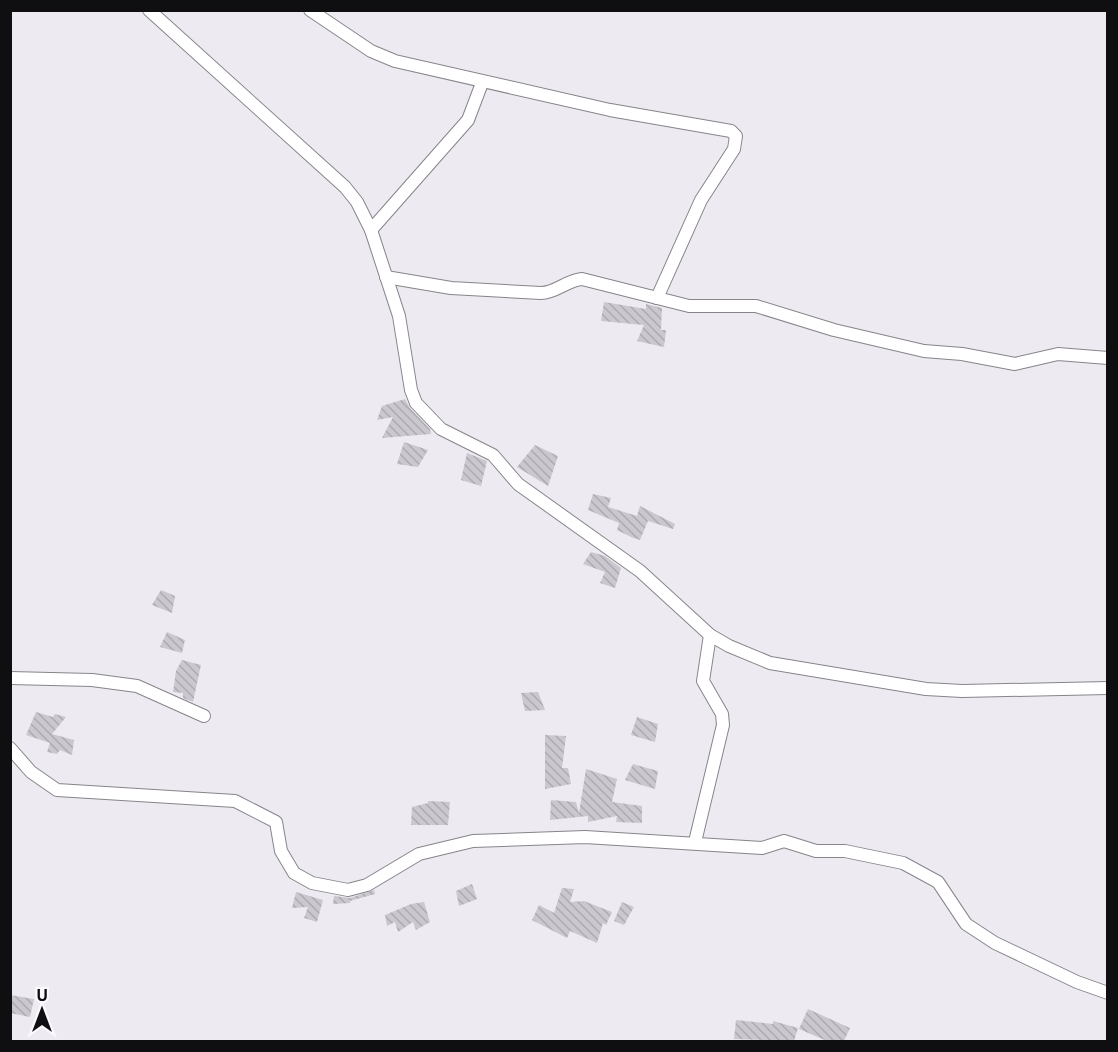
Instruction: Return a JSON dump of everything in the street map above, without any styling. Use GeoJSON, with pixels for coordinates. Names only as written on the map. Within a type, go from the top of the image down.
{"type":"FeatureCollection","features":[{"type":"Feature","properties":{"kind":"street"},"geometry":{"type":"LineString","coordinates":[[310,10],[382,57],[610,110],[723,129],[736,136],[734,149],[701,200],[657,298]]}},
{"type":"Feature","properties":{"kind":"street"},"geometry":{"type":"LineString","coordinates":[[154,13],[345,188],[357,202],[371,230],[402,326],[413,397],[434,423],[493,455],[518,483],[640,571],[710,635],[739,651],[770,663],[926,689],[962,691],[1107,688]]}},
{"type":"Feature","properties":{"kind":"street"},"geometry":{"type":"LineString","coordinates":[[371,230],[468,120],[482,82]]}},
{"type":"Feature","properties":{"kind":"street"},"geometry":{"type":"LineString","coordinates":[[386,277],[451,288],[541,293],[549,293],[573,280],[582,279],[696,307],[756,306],[834,330],[924,351],[962,354],[1006,363],[1024,364],[1058,354],[1107,358]]}},
{"type":"Feature","properties":{"kind":"street"},"geometry":{"type":"LineString","coordinates":[[695,843],[723,725],[722,714],[703,681],[710,635]]}},
{"type":"Feature","properties":{"kind":"street"},"geometry":{"type":"LineString","coordinates":[[10,678],[92,680],[137,686],[204,716]]}},
{"type":"Feature","properties":{"kind":"street"},"geometry":{"type":"LineString","coordinates":[[10,748],[31,772],[57,790],[178,796],[239,802],[276,822],[281,851],[299,877],[340,890],[357,889],[419,854],[472,841],[585,837],[762,849],[781,841],[816,851],[845,851],[898,861],[938,882],[963,921],[995,943],[1077,982],[1107,993]]}},
{"type":"Feature","properties":{"kind":"building"},"geometry":{"type":"Polygon","coordinates":[[[604,302],[646,309],[646,304],[662,308],[661,330],[666,330],[664,347],[637,341],[644,325],[601,321],[604,302]]]}},
{"type":"Feature","properties":{"kind":"building"},"geometry":{"type":"Polygon","coordinates":[[[405,399],[410,408],[430,429],[431,434],[382,438],[393,417],[377,420],[382,406],[405,399]]]}},
{"type":"Feature","properties":{"kind":"building"},"geometry":{"type":"Polygon","coordinates":[[[404,442],[428,450],[418,467],[397,464],[404,442]]]}},
{"type":"Feature","properties":{"kind":"building"},"geometry":{"type":"Polygon","coordinates":[[[535,445],[558,456],[548,486],[517,467],[535,445]]]}},
{"type":"Feature","properties":{"kind":"building"},"geometry":{"type":"Polygon","coordinates":[[[467,453],[487,461],[481,486],[461,480],[467,453]]]}},
{"type":"Feature","properties":{"kind":"building"},"geometry":{"type":"Polygon","coordinates":[[[593,494],[611,498],[608,507],[637,516],[640,506],[675,524],[673,529],[648,521],[640,540],[631,537],[617,530],[619,523],[588,510],[593,494]]]}},
{"type":"Feature","properties":{"kind":"building"},"geometry":{"type":"Polygon","coordinates":[[[591,552],[605,556],[621,568],[615,588],[600,583],[605,572],[583,564],[591,552]]]}},
{"type":"Feature","properties":{"kind":"building"},"geometry":{"type":"Polygon","coordinates":[[[161,590],[175,596],[172,613],[152,605],[161,590]]]}},
{"type":"Feature","properties":{"kind":"building"},"geometry":{"type":"Polygon","coordinates":[[[167,632],[185,640],[182,653],[160,647],[167,632]]]}},
{"type":"Feature","properties":{"kind":"building"},"geometry":{"type":"Polygon","coordinates":[[[182,660],[201,665],[193,702],[183,698],[183,693],[173,692],[176,671],[182,660]]]}},
{"type":"Feature","properties":{"kind":"building"},"geometry":{"type":"Polygon","coordinates":[[[538,692],[545,710],[525,711],[521,693],[538,692]]]}},
{"type":"Feature","properties":{"kind":"building"},"geometry":{"type":"Polygon","coordinates":[[[36,712],[53,717],[55,714],[66,717],[52,734],[74,740],[72,755],[60,750],[57,754],[47,752],[50,743],[26,735],[36,712]]]}},
{"type":"Feature","properties":{"kind":"building"},"geometry":{"type":"Polygon","coordinates":[[[637,717],[658,724],[655,742],[631,735],[637,717]]]}},
{"type":"Feature","properties":{"kind":"building"},"geometry":{"type":"Polygon","coordinates":[[[545,735],[566,736],[562,768],[568,768],[571,784],[545,789],[545,735]]]}},
{"type":"Feature","properties":{"kind":"building"},"geometry":{"type":"Polygon","coordinates":[[[633,764],[658,771],[655,789],[625,780],[633,764]]]}},
{"type":"Feature","properties":{"kind":"building"},"geometry":{"type":"Polygon","coordinates":[[[586,769],[617,779],[612,802],[642,806],[642,823],[616,822],[617,816],[588,822],[588,816],[550,820],[551,800],[576,802],[579,813],[586,769]]]}},
{"type":"Feature","properties":{"kind":"building"},"geometry":{"type":"Polygon","coordinates":[[[428,801],[450,802],[448,825],[411,825],[412,807],[428,803],[428,801]]]}},
{"type":"Feature","properties":{"kind":"building"},"geometry":{"type":"Polygon","coordinates":[[[472,884],[477,899],[459,906],[456,891],[472,884]]]}},
{"type":"Feature","properties":{"kind":"building"},"geometry":{"type":"Polygon","coordinates":[[[562,888],[574,889],[570,902],[584,901],[612,912],[606,925],[603,923],[597,943],[570,931],[567,938],[532,920],[539,905],[554,913],[562,888]]]}},
{"type":"Feature","properties":{"kind":"building"},"geometry":{"type":"Polygon","coordinates":[[[374,890],[375,894],[350,901],[350,903],[333,904],[334,896],[350,898],[374,890]]]}},
{"type":"Feature","properties":{"kind":"building"},"geometry":{"type":"Polygon","coordinates":[[[296,892],[323,900],[317,922],[304,918],[308,907],[292,908],[296,892]]]}},
{"type":"Feature","properties":{"kind":"building"},"geometry":{"type":"Polygon","coordinates":[[[424,902],[430,922],[416,930],[413,922],[398,932],[395,922],[387,926],[385,915],[411,904],[424,902]]]}},
{"type":"Feature","properties":{"kind":"building"},"geometry":{"type":"Polygon","coordinates":[[[622,902],[634,907],[624,925],[614,921],[622,902]]]}},
{"type":"Feature","properties":{"kind":"building"},"geometry":{"type":"Polygon","coordinates":[[[10,995],[34,999],[30,1017],[10,1013],[10,995]]]}},
{"type":"Feature","properties":{"kind":"building"},"geometry":{"type":"Polygon","coordinates":[[[808,1009],[850,1028],[844,1041],[827,1041],[799,1029],[808,1009]]]}},
{"type":"Feature","properties":{"kind":"building"},"geometry":{"type":"Polygon","coordinates":[[[736,1020],[773,1024],[773,1021],[798,1028],[794,1041],[734,1039],[736,1020]]]}}]}
